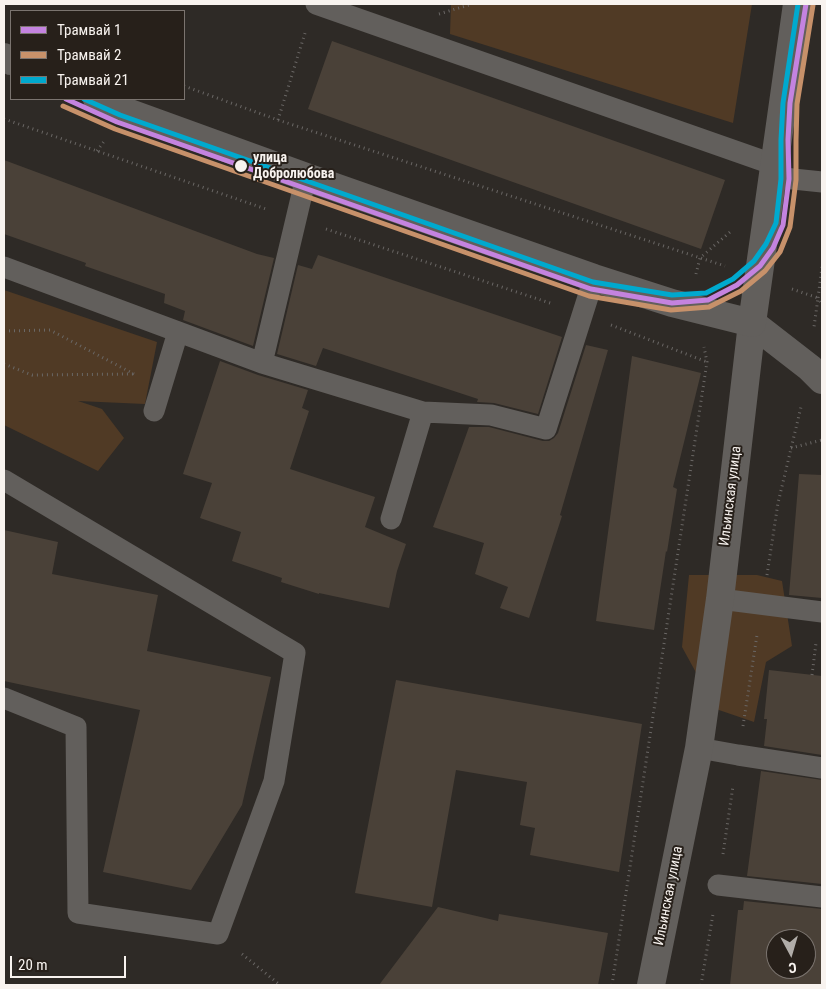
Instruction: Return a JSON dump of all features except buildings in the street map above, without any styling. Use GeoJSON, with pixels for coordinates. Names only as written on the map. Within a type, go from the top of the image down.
{"type":"FeatureCollection","features":[{"type":"Feature","properties":{"kind":"street","name":"Ильинская улица"},"geometry":{"type":"LineString","coordinates":[[651,985],[699,748],[720,599],[752,323],[797,4]]}},
{"type":"Feature","properties":{"kind":"street"},"geometry":{"type":"LineString","coordinates":[[99,100],[124,111],[306,177],[594,278],[672,303],[752,323],[816,374]]}},
{"type":"Feature","properties":{"kind":"lane"},"geometry":{"type":"LineString","coordinates":[[316,4],[774,171],[822,182]]}},
{"type":"Feature","properties":{"kind":"lane"},"geometry":{"type":"LineString","coordinates":[[262,363],[306,177]]}},
{"type":"Feature","properties":{"kind":"lane"},"geometry":{"type":"LineString","coordinates":[[4,267],[262,363],[423,412],[491,415],[546,429],[594,278]]}},
{"type":"Feature","properties":{"kind":"lane"},"geometry":{"type":"LineString","coordinates":[[154,410],[178,332]]}},
{"type":"Feature","properties":{"kind":"lane"},"geometry":{"type":"LineString","coordinates":[[391,519],[423,412]]}},
{"type":"Feature","properties":{"kind":"lane"},"geometry":{"type":"LineString","coordinates":[[4,480],[295,653],[274,781],[218,934],[78,913],[76,727],[4,698]]}},
{"type":"Feature","properties":{"kind":"lane"},"geometry":{"type":"LineString","coordinates":[[720,599],[822,612]]}},
{"type":"Feature","properties":{"kind":"lane"},"geometry":{"type":"LineString","coordinates":[[699,748],[822,768]]}},
{"type":"Feature","properties":{"kind":"lane"},"geometry":{"type":"LineString","coordinates":[[718,884],[822,897]]}},
{"type":"Feature","properties":{"kind":"path"},"geometry":{"type":"LineString","coordinates":[[278,120],[306,31]]}},
{"type":"Feature","properties":{"kind":"path"},"geometry":{"type":"LineString","coordinates":[[185,86],[278,120],[759,277],[818,298],[822,304]]}},
{"type":"Feature","properties":{"kind":"path"},"geometry":{"type":"LineString","coordinates":[[4,119],[296,220],[583,314],[707,362],[746,373]]}},
{"type":"Feature","properties":{"kind":"path"},"geometry":{"type":"LineString","coordinates":[[701,985],[778,503],[791,448],[816,374],[818,298],[822,267]]}},
{"type":"Feature","properties":{"kind":"path"},"geometry":{"type":"LineString","coordinates":[[4,331],[50,330],[134,374]]}},
{"type":"Feature","properties":{"kind":"path"},"geometry":{"type":"LineString","coordinates":[[612,985],[707,362]]}},
{"type":"Feature","properties":{"kind":"path"},"geometry":{"type":"LineString","coordinates":[[4,364],[32,375],[165,374]]}},
{"type":"Feature","properties":{"kind":"path"},"geometry":{"type":"LineString","coordinates":[[791,448],[822,440]]}},
{"type":"Feature","properties":{"kind":"path"},"geometry":{"type":"LineString","coordinates":[[218,934],[280,985]]}},
{"type":"Feature","properties":{"kind":"shaded area"},"geometry":{"type":"Polygon","coordinates":[[[451,4],[752,4],[733,123],[450,34],[451,4]]]}},
{"type":"Feature","properties":{"kind":"shaded area"},"geometry":{"type":"Polygon","coordinates":[[[4,290],[157,342],[145,404],[78,401],[102,409],[124,438],[98,471],[4,425],[4,290]]]}},
{"type":"Feature","properties":{"kind":"shaded area"},"geometry":{"type":"Polygon","coordinates":[[[689,575],[757,575],[782,581],[792,646],[766,662],[754,722],[716,709],[682,647],[689,575]]]}},
{"type":"Feature","properties":{"kind":"tram line","name":"21"},"geometry":{"type":"LineString","coordinates":[[86,100],[120,115],[593,282],[672,295],[706,293],[733,279],[754,261],[766,244],[776,223],[781,179],[783,103],[798,4]]}},
{"type":"Feature","properties":{"kind":"tram line","name":"1"},"geometry":{"type":"LineString","coordinates":[[68,100],[117,122],[591,289],[672,303],[708,300],[737,285],[760,266],[773,248],[783,225],[789,179],[788,140],[790,103],[806,4]]}},
{"type":"Feature","properties":{"kind":"tram line","name":"2"},"geometry":{"type":"LineString","coordinates":[[63,106],[115,129],[589,296],[671,310],[709,307],[741,291],[765,271],[780,252],[790,227],[796,180],[797,104],[813,5]]}},
{"type":"Feature","properties":{"kind":"place","name":"улица Добролюбова"},"geometry":{"type":"Point","coordinates":[241,166]}}]}
